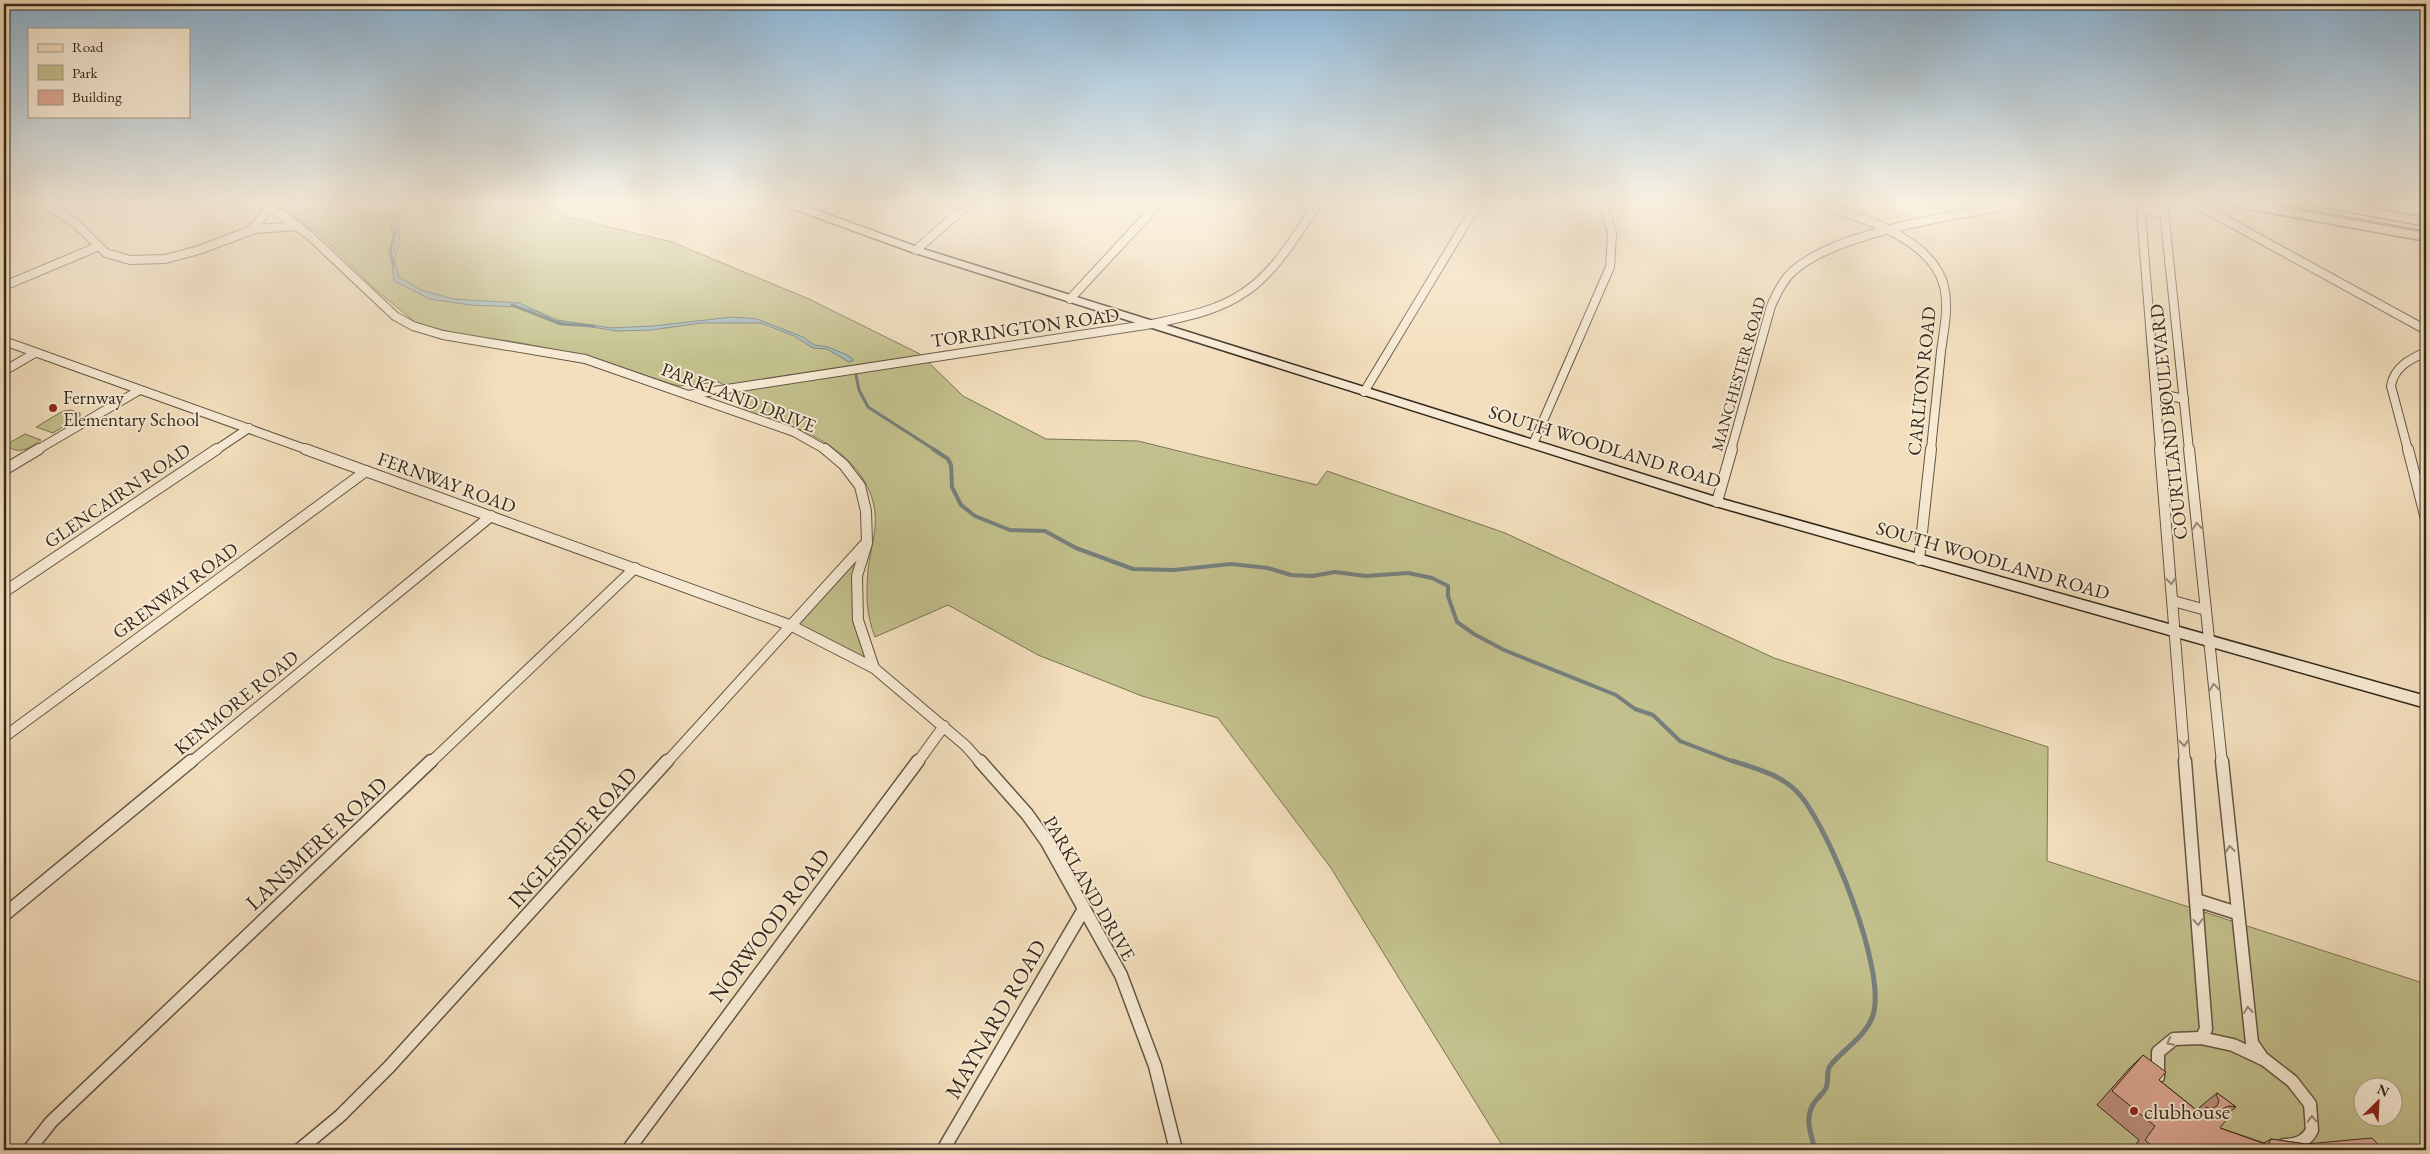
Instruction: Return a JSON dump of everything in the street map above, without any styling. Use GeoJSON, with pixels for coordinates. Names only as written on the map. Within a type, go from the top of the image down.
{"type":"FeatureCollection","features":[{"type":"Feature","properties":{"kind":"street"},"geometry":{"type":"LineString","coordinates":[[4,286],[78,255]]}},
{"type":"Feature","properties":{"kind":"street"},"geometry":{"type":"LineString","coordinates":[[110,255],[126,259],[158,259],[177,255]]}},
{"type":"Feature","properties":{"kind":"street","name":"PARKLAND DRIVE"},"geometry":{"type":"LineString","coordinates":[[329,255],[395,316],[413,326],[443,335],[585,359],[794,432],[822,447],[844,464],[860,486],[866,511],[866,543],[857,576],[858,620],[874,668],[944,726],[994,774],[1027,814],[1068,877],[1121,975],[1138,1017],[1155,1066],[1176,1150]]}},
{"type":"Feature","properties":{"kind":"street","name":"SOUTH WOODLAND ROAD"},"geometry":{"type":"LineString","coordinates":[[932,255],[1717,502],[2426,702]]}},
{"type":"Feature","properties":{"kind":"street"},"geometry":{"type":"LineString","coordinates":[[1070,298],[1110,255]]}},
{"type":"Feature","properties":{"kind":"street","name":"TORRINGTON ROAD"},"geometry":{"type":"LineString","coordinates":[[687,395],[1152,324],[1212,309],[1246,292],[1259,280],[1278,255]]}},
{"type":"Feature","properties":{"kind":"street"},"geometry":{"type":"LineString","coordinates":[[1364,392],[1447,255]]}},
{"type":"Feature","properties":{"kind":"street"},"geometry":{"type":"LineString","coordinates":[[1533,444],[1610,266],[1611,255]]}},
{"type":"Feature","properties":{"kind":"street","name":"MANCHESTER ROAD"},"geometry":{"type":"LineString","coordinates":[[1717,502],[1768,314],[1779,288],[1793,271],[1817,255]]}},
{"type":"Feature","properties":{"kind":"street","name":"CARLTON ROAD"},"geometry":{"type":"LineString","coordinates":[[1919,560],[1946,295],[1943,281],[1935,266],[1922,255]]}},
{"type":"Feature","properties":{"kind":"street","name":"COURTLAND BOULEVARD"},"geometry":{"type":"LineString","coordinates":[[2145,255],[2206,1029],[2202,1037]]}},
{"type":"Feature","properties":{"kind":"street","name":"COURTLAND BOULEVARD"},"geometry":{"type":"LineString","coordinates":[[2169,255],[2252,1044],[2261,1056],[2302,1091],[2312,1106],[2312,1132],[2302,1142],[2288,1145],[2271,1145]]}},
{"type":"Feature","properties":{"kind":"street"},"geometry":{"type":"LineString","coordinates":[[2290,255],[2426,330]]}},
{"type":"Feature","properties":{"kind":"street","name":"FERNWAY ROAD"},"geometry":{"type":"LineString","coordinates":[[4,341],[138,391],[249,428],[792,626],[874,668]]}},
{"type":"Feature","properties":{"kind":"street"},"geometry":{"type":"LineString","coordinates":[[2426,352],[2409,360],[2391,380],[2392,396],[2426,520]]}},
{"type":"Feature","properties":{"kind":"street"},"geometry":{"type":"LineString","coordinates":[[4,371],[35,353]]}},
{"type":"Feature","properties":{"kind":"street"},"geometry":{"type":"LineString","coordinates":[[4,470],[138,391]]}},
{"type":"Feature","properties":{"kind":"street"},"geometry":{"type":"LineString","coordinates":[[2156,393],[2184,399]]}},
{"type":"Feature","properties":{"kind":"street","name":"GLENCAIRN ROAD"},"geometry":{"type":"LineString","coordinates":[[4,592],[249,428]]}},
{"type":"Feature","properties":{"kind":"street","name":"GRENWAY ROAD"},"geometry":{"type":"LineString","coordinates":[[4,738],[366,471]]}},
{"type":"Feature","properties":{"kind":"street","name":"KENMORE ROAD"},"geometry":{"type":"LineString","coordinates":[[4,915],[491,516]]}},
{"type":"Feature","properties":{"kind":"street","name":"INGLESIDE ROAD"},"geometry":{"type":"LineString","coordinates":[[299,1150],[340,1116],[389,1067],[866,543]]}},
{"type":"Feature","properties":{"kind":"street","name":"LANSMERE ROAD"},"geometry":{"type":"LineString","coordinates":[[29,1150],[51,1122],[635,568]]}},
{"type":"Feature","properties":{"kind":"street"},"geometry":{"type":"LineString","coordinates":[[2173,601],[2206,610]]}},
{"type":"Feature","properties":{"kind":"street","name":"NORWOOD ROAD"},"geometry":{"type":"LineString","coordinates":[[628,1150],[944,726]]}},
{"type":"Feature","properties":{"kind":"street"},"geometry":{"type":"LineString","coordinates":[[2196,900],[2237,912]]}},
{"type":"Feature","properties":{"kind":"street","name":"MAYNARD ROAD"},"geometry":{"type":"LineString","coordinates":[[943,1150],[1084,909]]}},
{"type":"Feature","properties":{"kind":"street","name":"COURTLAND BOULEVARD"},"geometry":{"type":"LineString","coordinates":[[2164,1088],[2159,1081],[2154,1064],[2156,1053],[2166,1042],[2182,1037],[2202,1037],[2261,1056]]}},
{"type":"Feature","properties":{"kind":"green space"},"geometry":{"type":"Polygon","coordinates":[[[340,255],[703,255],[809,299],[920,354],[963,396],[1046,439],[1138,441],[1317,485],[1327,471],[1505,533],[1774,658],[2048,747],[2047,861],[2426,984],[2426,1150],[1505,1150],[1331,868],[1218,718],[1142,696],[1038,655],[948,605],[875,637],[868,612],[867,596],[868,570],[875,515],[871,495],[864,481],[845,457],[819,439],[791,426],[749,412],[737,400],[739,394],[719,382],[680,386],[592,357],[516,342],[457,334],[416,323],[376,290],[340,255]]]}},
{"type":"Feature","properties":{"kind":"green space"},"geometry":{"type":"Polygon","coordinates":[[[71,410],[80,413],[80,417],[53,433],[36,427],[63,411],[71,410]]]}},
{"type":"Feature","properties":{"kind":"green space"},"geometry":{"type":"Polygon","coordinates":[[[25,434],[41,440],[21,450],[9,447],[9,443],[25,434]]]}},
{"type":"Feature","properties":{"kind":"green space"},"geometry":{"type":"Polygon","coordinates":[[[867,543],[857,576],[858,620],[874,668],[792,626],[867,543]]]}},
{"type":"Feature","properties":{"kind":"water"},"geometry":{"type":"Polygon","coordinates":[[[396,255],[394,259],[399,277],[421,290],[453,299],[519,303],[557,320],[612,328],[653,326],[732,317],[757,319],[803,337],[814,345],[828,347],[847,355],[854,360],[849,362],[827,349],[813,348],[794,336],[761,323],[701,323],[651,330],[617,331],[554,321],[539,312],[517,307],[470,305],[430,299],[394,281],[391,256],[396,255]]]}},
{"type":"Feature","properties":{"kind":"building"},"geometry":{"type":"Polygon","coordinates":[[[2143,1055],[2166,1072],[2159,1080],[2200,1113],[2206,1107],[2211,1109],[2217,1106],[2219,1101],[2217,1093],[2236,1107],[2229,1106],[2224,1108],[2222,1115],[2226,1120],[2220,1128],[2268,1145],[2271,1139],[2306,1144],[2372,1138],[2383,1150],[2157,1150],[2145,1140],[2155,1126],[2112,1091],[2143,1055]]]}},
{"type":"Feature","properties":{"kind":"waterway"},"geometry":{"type":"LineString","coordinates":[[391,255],[394,265]]}},
{"type":"Feature","properties":{"kind":"waterway"},"geometry":{"type":"LineString","coordinates":[[512,305],[561,324],[593,326]]}},
{"type":"Feature","properties":{"kind":"waterway"},"geometry":{"type":"LineString","coordinates":[[856,375],[859,390],[868,407],[935,450]]}},
{"type":"Feature","properties":{"kind":"waterway"},"geometry":{"type":"LineString","coordinates":[[933,449],[948,459],[951,465],[952,487],[961,505],[975,516],[1010,530],[1045,531],[1076,548],[1133,569],[1174,570],[1231,564],[1268,568],[1291,575],[1312,576],[1335,572],[1366,576],[1408,573],[1432,578],[1448,586],[1448,596],[1457,622],[1474,634],[1504,650],[1616,695],[1635,709],[1653,715],[1680,741],[1737,763]]}},
{"type":"Feature","properties":{"kind":"waterway"},"geometry":{"type":"LineString","coordinates":[[1733,761],[1760,770],[1786,782],[1800,795],[1826,838],[1840,869],[1864,935],[1872,967],[1875,994],[1873,1015],[1870,1023],[1860,1036],[1830,1066],[1826,1088],[1814,1103],[1809,1114],[1809,1126],[1815,1150]]}},
{"type":"Feature","properties":{"kind":"place","name":"Fernway Elementary School"},"geometry":{"type":"Point","coordinates":[53,408]}},
{"type":"Feature","properties":{"kind":"place","name":"clubhouse"},"geometry":{"type":"Point","coordinates":[2134,1111]}}]}
